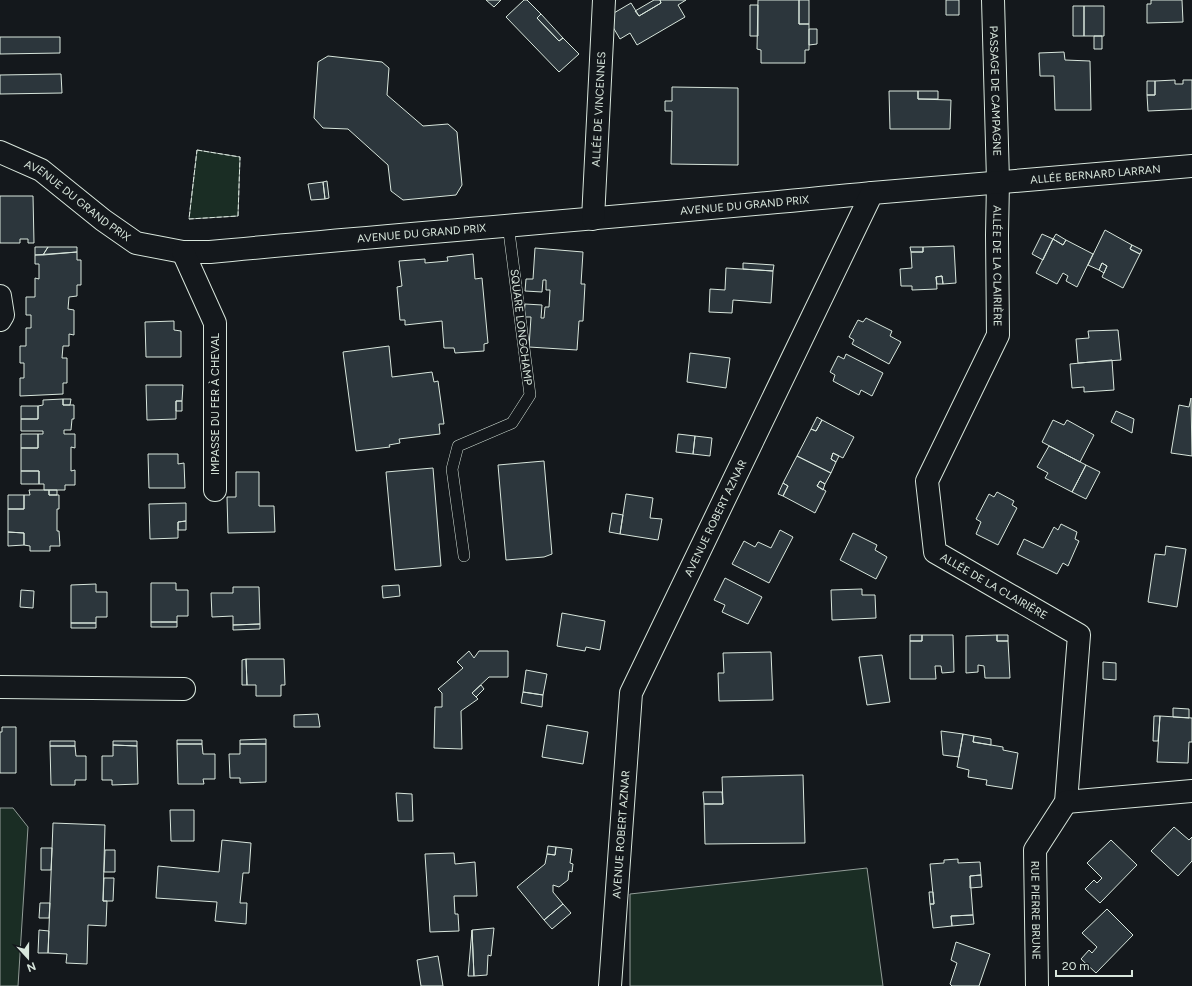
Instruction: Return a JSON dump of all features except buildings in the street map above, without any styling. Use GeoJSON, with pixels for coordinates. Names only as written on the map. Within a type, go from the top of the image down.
{"type":"FeatureCollection","features":[{"type":"Feature","properties":{"kind":"street","name":"ALLÉE DE VINCENNES"},"geometry":{"type":"LineString","coordinates":[[594,219],[604,0]]}},
{"type":"Feature","properties":{"kind":"street","name":"PASSAGE DE CAMPAGNE"},"geometry":{"type":"LineString","coordinates":[[993,0],[998,181]]}},
{"type":"Feature","properties":{"kind":"street","name":"AVENUE DU GRAND PRIX"},"geometry":{"type":"LineString","coordinates":[[0,152],[40,170],[103,220],[136,242],[184,252],[210,252],[508,224],[594,219],[872,193]]}},
{"type":"Feature","properties":{"kind":"street","name":"ALLÉE BERNARD LARRAN"},"geometry":{"type":"LineString","coordinates":[[998,181],[1192,166]]}},
{"type":"Feature","properties":{"kind":"street"},"geometry":{"type":"LineString","coordinates":[[872,193],[998,181]]}},
{"type":"Feature","properties":{"kind":"street","name":"ALLÉE DE LA CLAIRIÈRE"},"geometry":{"type":"LineString","coordinates":[[998,181],[998,335],[927,481],[935,552],[1079,635],[1066,802]]}},
{"type":"Feature","properties":{"kind":"street","name":"AVENUE ROBERT AZNAR"},"geometry":{"type":"LineString","coordinates":[[610,986],[631,693],[872,193]]}},
{"type":"Feature","properties":{"kind":"street","name":"IMPASSE DU FER À CHEVAL"},"geometry":{"type":"LineString","coordinates":[[184,252],[215,323],[215,490]]}},
{"type":"Feature","properties":{"kind":"street"},"geometry":{"type":"LineString","coordinates":[[0,296],[3,316],[0,320]]}},
{"type":"Feature","properties":{"kind":"street"},"geometry":{"type":"LineString","coordinates":[[0,687],[184,689]]}},
{"type":"Feature","properties":{"kind":"street"},"geometry":{"type":"LineString","coordinates":[[1066,802],[1192,791]]}},
{"type":"Feature","properties":{"kind":"street","name":"RUE PIERRE BRUNE"},"geometry":{"type":"LineString","coordinates":[[1037,986],[1035,850],[1066,802]]}},
{"type":"Feature","properties":{"kind":"lane","name":"SQUARE LONGCHAMP"},"geometry":{"type":"LineString","coordinates":[[464,556],[452,469],[458,446],[512,423],[530,395],[508,224]]}},
{"type":"Feature","properties":{"kind":"green space"},"geometry":{"type":"Polygon","coordinates":[[[197,150],[240,157],[238,216],[189,219],[197,150]]]}},
{"type":"Feature","properties":{"kind":"green space"},"geometry":{"type":"Polygon","coordinates":[[[0,808],[13,808],[28,827],[18,986],[0,986],[0,808]]]}},
{"type":"Feature","properties":{"kind":"green space"},"geometry":{"type":"Polygon","coordinates":[[[867,868],[883,986],[630,986],[630,894],[867,868]]]}},
{"type":"Feature","properties":{"kind":"fence"},"geometry":{"type":"LineString","coordinates":[[197,150],[240,157],[238,216],[189,219],[197,150]]}}]}
